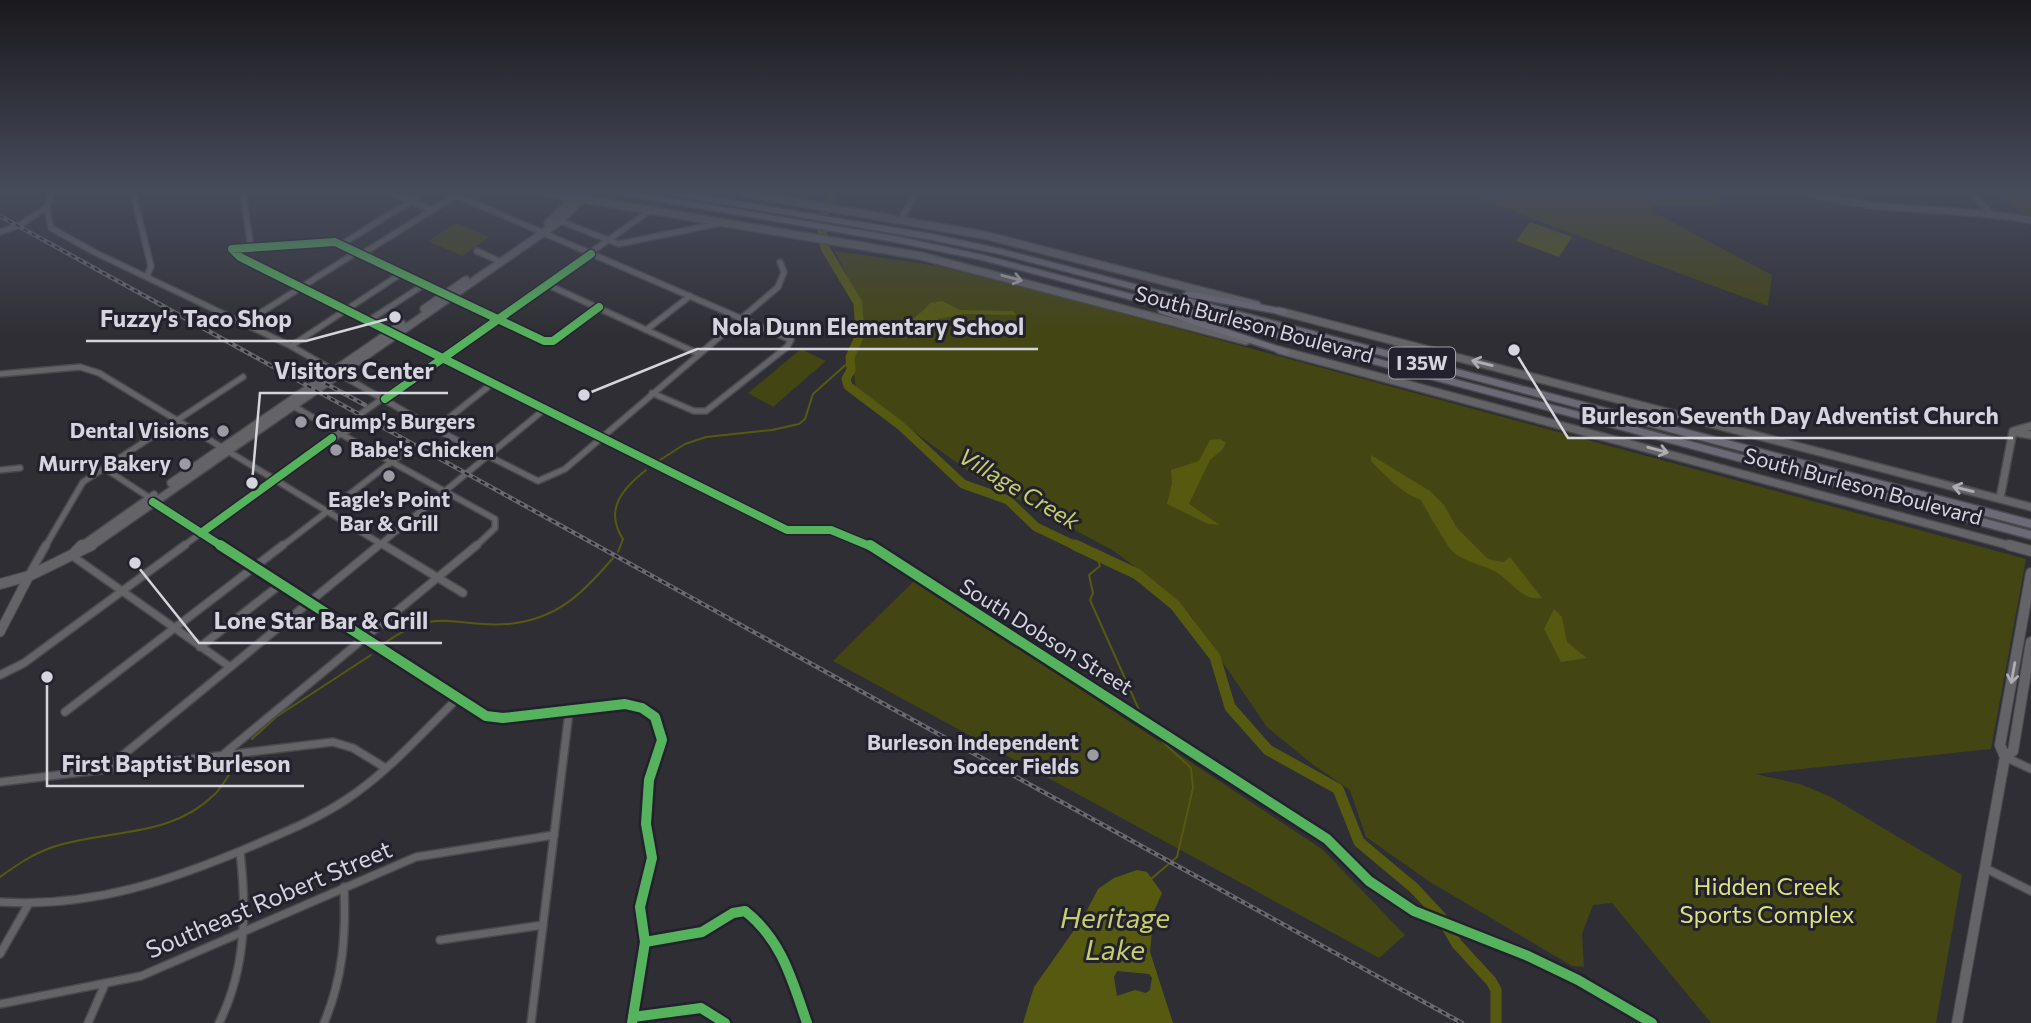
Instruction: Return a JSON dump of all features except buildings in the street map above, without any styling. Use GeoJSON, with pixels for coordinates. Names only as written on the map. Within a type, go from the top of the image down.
{"type":"FeatureCollection","features":[{"type":"Feature","properties":{"kind":"highway","name":"I 35W"},"geometry":{"type":"LineString","coordinates":[[910,241],[1056,276],[2031,535]]}},
{"type":"Feature","properties":{"kind":"highway","name":"I 35W"},"geometry":{"type":"LineString","coordinates":[[938,241],[972,246],[1065,269],[2031,524]]}},
{"type":"Feature","properties":{"kind":"highway"},"geometry":{"type":"LineString","coordinates":[[1065,269],[1284,312]]}},
{"type":"Feature","properties":{"kind":"highway"},"geometry":{"type":"LineString","coordinates":[[1056,276],[1286,352]]}},
{"type":"Feature","properties":{"kind":"main road"},"geometry":{"type":"LineString","coordinates":[[0,584],[29,576],[82,552],[150,500],[527,241]]}},
{"type":"Feature","properties":{"kind":"main road","name":"South Burleson Boulevard"},"geometry":{"type":"LineString","coordinates":[[829,241],[965,266],[2031,551]]}},
{"type":"Feature","properties":{"kind":"main road","name":"South Burleson Boulevard"},"geometry":{"type":"LineString","coordinates":[[1006,241],[2031,507]]}},
{"type":"Feature","properties":{"kind":"main road"},"geometry":{"type":"LineString","coordinates":[[291,404],[310,387],[336,372]]}},
{"type":"Feature","properties":{"kind":"main road"},"geometry":{"type":"LineString","coordinates":[[2000,498],[2013,432],[2031,430]]}},
{"type":"Feature","properties":{"kind":"main road"},"geometry":{"type":"LineString","coordinates":[[1957,1023],[2005,757],[2000,745],[2027,622],[2031,573]]}},
{"type":"Feature","properties":{"kind":"main road"},"geometry":{"type":"LineString","coordinates":[[2005,757],[2012,751],[2031,642]]}},
{"type":"Feature","properties":{"kind":"street"},"geometry":{"type":"LineString","coordinates":[[76,241],[291,346],[435,429],[532,479],[549,479],[741,318],[783,280],[780,262]]}},
{"type":"Feature","properties":{"kind":"street"},"geometry":{"type":"LineString","coordinates":[[145,241],[151,265],[147,276]]}},
{"type":"Feature","properties":{"kind":"street"},"geometry":{"type":"LineString","coordinates":[[250,241],[251,248]]}},
{"type":"Feature","properties":{"kind":"street"},"geometry":{"type":"LineString","coordinates":[[342,244],[347,241]]}},
{"type":"Feature","properties":{"kind":"street"},"geometry":{"type":"LineString","coordinates":[[243,324],[381,241]]}},
{"type":"Feature","properties":{"kind":"street"},"geometry":{"type":"LineString","coordinates":[[561,241],[792,340],[787,347],[703,412],[652,393]]}},
{"type":"Feature","properties":{"kind":"street"},"geometry":{"type":"LineString","coordinates":[[275,480],[608,241],[631,243],[641,241]]}},
{"type":"Feature","properties":{"kind":"street"},"geometry":{"type":"LineString","coordinates":[[392,334],[240,257],[232,249],[329,242],[342,244],[534,336],[553,341],[599,307]]}},
{"type":"Feature","properties":{"kind":"street"},"geometry":{"type":"LineString","coordinates":[[477,251],[498,261]]}},
{"type":"Feature","properties":{"kind":"street"},"geometry":{"type":"LineString","coordinates":[[291,346],[402,273]]}},
{"type":"Feature","properties":{"kind":"street"},"geometry":{"type":"LineString","coordinates":[[369,321],[425,284]]}},
{"type":"Feature","properties":{"kind":"street"},"geometry":{"type":"LineString","coordinates":[[546,284],[699,354]]}},
{"type":"Feature","properties":{"kind":"street"},"geometry":{"type":"LineString","coordinates":[[646,330],[690,296]]}},
{"type":"Feature","properties":{"kind":"street","name":"South Dobson Street"},"geometry":{"type":"LineString","coordinates":[[392,334],[494,382],[787,530],[831,530],[862,540],[1327,839],[1389,897],[1577,980],[1652,1023]]}},
{"type":"Feature","properties":{"kind":"street"},"geometry":{"type":"LineString","coordinates":[[0,374],[80,367],[99,373],[463,593]]}},
{"type":"Feature","properties":{"kind":"street"},"geometry":{"type":"LineString","coordinates":[[0,632],[78,487],[243,377]]}},
{"type":"Feature","properties":{"kind":"street"},"geometry":{"type":"LineString","coordinates":[[435,429],[494,382]]}},
{"type":"Feature","properties":{"kind":"street"},"geometry":{"type":"LineString","coordinates":[[225,754],[495,528],[495,519],[393,461],[337,434],[291,404]]}},
{"type":"Feature","properties":{"kind":"street"},"geometry":{"type":"LineString","coordinates":[[106,769],[546,408]]}},
{"type":"Feature","properties":{"kind":"street"},"geometry":{"type":"LineString","coordinates":[[65,712],[404,453]]}},
{"type":"Feature","properties":{"kind":"street"},"geometry":{"type":"LineString","coordinates":[[0,470],[20,468]]}},
{"type":"Feature","properties":{"kind":"street"},"geometry":{"type":"LineString","coordinates":[[104,468],[457,699],[492,718],[634,705],[649,712],[661,730],[661,750],[649,780],[646,824],[652,858],[640,907],[645,942],[633,1020],[701,1009],[725,1023]]}},
{"type":"Feature","properties":{"kind":"street"},"geometry":{"type":"LineString","coordinates":[[0,675],[24,663],[201,533]]}},
{"type":"Feature","properties":{"kind":"street"},"geometry":{"type":"LineString","coordinates":[[73,554],[121,592],[230,667]]}},
{"type":"Feature","properties":{"kind":"street"},"geometry":{"type":"LineString","coordinates":[[200,647],[281,584]]}},
{"type":"Feature","properties":{"kind":"street"},"geometry":{"type":"LineString","coordinates":[[0,902],[28,905],[67,903],[145,888],[240,852],[328,812],[356,793],[457,699]]}},
{"type":"Feature","properties":{"kind":"street"},"geometry":{"type":"LineString","coordinates":[[531,1023],[569,712]]}},
{"type":"Feature","properties":{"kind":"street"},"geometry":{"type":"LineString","coordinates":[[0,782],[332,742],[353,747],[384,767]]}},
{"type":"Feature","properties":{"kind":"street"},"geometry":{"type":"LineString","coordinates":[[2005,757],[2031,769]]}},
{"type":"Feature","properties":{"kind":"street","name":"Southeast Robert Street"},"geometry":{"type":"LineString","coordinates":[[0,1004],[105,984],[151,972],[416,858],[554,835]]}},
{"type":"Feature","properties":{"kind":"street"},"geometry":{"type":"LineString","coordinates":[[219,1023],[234,988],[242,934],[240,852]]}},
{"type":"Feature","properties":{"kind":"street"},"geometry":{"type":"LineString","coordinates":[[1985,867],[2031,891]]}},
{"type":"Feature","properties":{"kind":"street"},"geometry":{"type":"LineString","coordinates":[[324,1023],[341,976],[347,947],[344,887]]}},
{"type":"Feature","properties":{"kind":"street"},"geometry":{"type":"LineString","coordinates":[[0,954],[28,905]]}},
{"type":"Feature","properties":{"kind":"street"},"geometry":{"type":"LineString","coordinates":[[440,940],[543,925]]}},
{"type":"Feature","properties":{"kind":"street"},"geometry":{"type":"LineString","coordinates":[[88,1023],[105,984]]}},
{"type":"Feature","properties":{"kind":"green space"},"geometry":{"type":"Polygon","coordinates":[[[428,241],[484,241],[462,256],[428,241]]]}},
{"type":"Feature","properties":{"kind":"green space"},"geometry":{"type":"Polygon","coordinates":[[[1592,241],[1707,241],[1772,275],[1768,306],[1592,241]]]}},
{"type":"Feature","properties":{"kind":"green space","name":"Hidden Creek Sports Complex"},"geometry":{"type":"Polygon","coordinates":[[[835,251],[938,266],[1068,299],[2026,559],[1991,749],[1755,774],[1800,784],[1831,797],[1962,875],[1936,1023],[1711,1023],[1612,903],[1593,905],[1582,934],[1584,967],[1572,966],[1430,882],[1366,837],[1350,790],[1312,764],[1267,727],[1191,616],[1158,584],[1114,551],[976,477],[856,389],[852,356],[862,337],[861,304],[835,251]]]}},
{"type":"Feature","properties":{"kind":"green space"},"geometry":{"type":"Polygon","coordinates":[[[801,349],[826,361],[773,407],[748,393],[801,349]]]}},
{"type":"Feature","properties":{"kind":"green space","name":"Burleson Independent Soccer Fields"},"geometry":{"type":"Polygon","coordinates":[[[915,580],[1322,849],[1405,935],[1379,958],[833,661],[915,580]]]}},
{"type":"Feature","properties":{"kind":"water"},"geometry":{"type":"Polygon","coordinates":[[[1516,241],[1570,241],[1559,257],[1516,241]]]}},
{"type":"Feature","properties":{"kind":"water"},"geometry":{"type":"Polygon","coordinates":[[[942,301],[960,310],[1013,311],[1016,315],[964,314],[938,319],[935,324],[918,326],[905,339],[899,338],[898,334],[902,329],[930,303],[942,301]]]}},
{"type":"Feature","properties":{"kind":"water"},"geometry":{"type":"Polygon","coordinates":[[[1220,439],[1226,443],[1210,460],[1189,504],[1220,525],[1208,524],[1167,504],[1172,483],[1171,470],[1199,461],[1210,440],[1220,439]]]}},
{"type":"Feature","properties":{"kind":"water"},"geometry":{"type":"Polygon","coordinates":[[[1371,455],[1430,491],[1444,505],[1457,528],[1488,559],[1503,562],[1510,557],[1542,598],[1522,593],[1498,574],[1452,551],[1421,500],[1394,484],[1371,461],[1371,455]]]}},
{"type":"Feature","properties":{"kind":"water"},"geometry":{"type":"Polygon","coordinates":[[[1554,609],[1562,617],[1567,642],[1587,658],[1561,662],[1544,629],[1554,609]]]}},
{"type":"Feature","properties":{"kind":"water","name":"Heritage Lake"},"geometry":{"type":"Polygon","coordinates":[[[1137,870],[1147,872],[1162,893],[1154,911],[1150,952],[1173,1023],[1023,1023],[1034,987],[1084,916],[1098,889],[1114,878],[1137,870]],[[1117,971],[1114,977],[1117,996],[1135,990],[1146,993],[1150,990],[1152,978],[1149,974],[1117,971]]]}},
{"type":"Feature","properties":{"kind":"waterway","name":"Village Creek"},"geometry":{"type":"LineString","coordinates":[[824,241],[825,248],[858,303],[860,335],[850,357],[851,370],[846,379],[848,386],[901,426],[963,484],[1008,500],[1036,527],[1078,547]]}},
{"type":"Feature","properties":{"kind":"waterway"},"geometry":{"type":"LineString","coordinates":[[660,460],[685,444],[706,437],[772,430],[799,424],[805,419],[813,394],[850,361]]}},
{"type":"Feature","properties":{"kind":"waterway"},"geometry":{"type":"LineString","coordinates":[[618,552],[623,539],[615,519],[618,501],[646,470]]}},
{"type":"Feature","properties":{"kind":"waterway","name":"Village Creek"},"geometry":{"type":"LineString","coordinates":[[1075,545],[1137,574],[1175,605],[1215,657],[1230,707],[1268,750],[1338,789],[1359,842],[1414,888],[1441,917],[1457,944],[1491,981],[1496,990],[1496,1023]]}},
{"type":"Feature","properties":{"kind":"waterway"},"geometry":{"type":"LineString","coordinates":[[1096,555],[1100,566],[1089,575],[1093,593],[1090,600],[1140,712]]}},
{"type":"Feature","properties":{"kind":"waterway"},"geometry":{"type":"LineString","coordinates":[[385,643],[403,631],[432,621],[507,624],[540,617],[568,603],[591,583],[613,558]]}},
{"type":"Feature","properties":{"kind":"waterway"},"geometry":{"type":"LineString","coordinates":[[252,739],[276,717],[371,655]]}},
{"type":"Feature","properties":{"kind":"waterway"},"geometry":{"type":"LineString","coordinates":[[1150,730],[1191,768],[1193,788],[1177,857],[1151,879]]}},
{"type":"Feature","properties":{"kind":"waterway"},"geometry":{"type":"LineString","coordinates":[[0,877],[26,859],[56,846],[140,830],[180,818],[199,808],[216,793],[240,758]]}},
{"type":"Feature","properties":{"kind":"railway"},"geometry":{"type":"LineString","coordinates":[[45,241],[1462,1023]]}},
{"type":"Feature","properties":{"kind":"railway"},"geometry":{"type":"LineString","coordinates":[[286,362],[365,405]]}},
{"type":"Feature","properties":{"kind":"cycle path"},"geometry":{"type":"LineString","coordinates":[[599,307],[553,341],[544,341],[335,242],[232,249],[240,257],[787,530],[831,530],[862,540],[1327,839],[1369,881],[1414,911],[1528,956],[1578,980],[1652,1023]]}},
{"type":"Feature","properties":{"kind":"cycle path"},"geometry":{"type":"LineString","coordinates":[[385,399],[591,254]]}},
{"type":"Feature","properties":{"kind":"cycle path"},"geometry":{"type":"LineString","coordinates":[[201,533],[332,438]]}},
{"type":"Feature","properties":{"kind":"cycle path"},"geometry":{"type":"LineString","coordinates":[[153,502],[486,716],[503,718],[625,704],[642,708],[655,717],[662,740],[649,780],[646,824],[652,858],[640,907],[645,942],[632,1023]]}},
{"type":"Feature","properties":{"kind":"cycle path"},"geometry":{"type":"LineString","coordinates":[[645,942],[702,932],[733,913],[745,911],[758,921],[782,951],[807,1023]]}},
{"type":"Feature","properties":{"kind":"cycle path"},"geometry":{"type":"LineString","coordinates":[[633,1017],[701,1008],[725,1023]]}},
{"type":"Feature","properties":{"kind":"place","name":"Fuzzy's Taco Shop"},"geometry":{"type":"Point","coordinates":[395,317]}},
{"type":"Feature","properties":{"kind":"place","name":"Burleson Seventh Day Adventist Church"},"geometry":{"type":"Point","coordinates":[1514,350]}},
{"type":"Feature","properties":{"kind":"place","name":"Nola Dunn Elementary School"},"geometry":{"type":"Point","coordinates":[584,395]}},
{"type":"Feature","properties":{"kind":"place","name":"Grump's Burgers"},"geometry":{"type":"Point","coordinates":[301,422]}},
{"type":"Feature","properties":{"kind":"place","name":"Dental Visions"},"geometry":{"type":"Point","coordinates":[223,431]}},
{"type":"Feature","properties":{"kind":"place","name":"Babe's Chicken"},"geometry":{"type":"Point","coordinates":[336,450]}},
{"type":"Feature","properties":{"kind":"place","name":"Murry Bakery"},"geometry":{"type":"Point","coordinates":[185,464]}},
{"type":"Feature","properties":{"kind":"place","name":"Eagle’s Point Bar & Grill"},"geometry":{"type":"Point","coordinates":[389,476]}},
{"type":"Feature","properties":{"kind":"place","name":"Visitors Center"},"geometry":{"type":"Point","coordinates":[252,483]}},
{"type":"Feature","properties":{"kind":"place","name":"Lone Star Bar & Grill"},"geometry":{"type":"Point","coordinates":[135,563]}},
{"type":"Feature","properties":{"kind":"place","name":"First Baptist Burleson"},"geometry":{"type":"Point","coordinates":[47,677]}},
{"type":"Feature","properties":{"kind":"place","name":"Burleson Independent Soccer Fields"},"geometry":{"type":"Point","coordinates":[1093,755]}}]}
